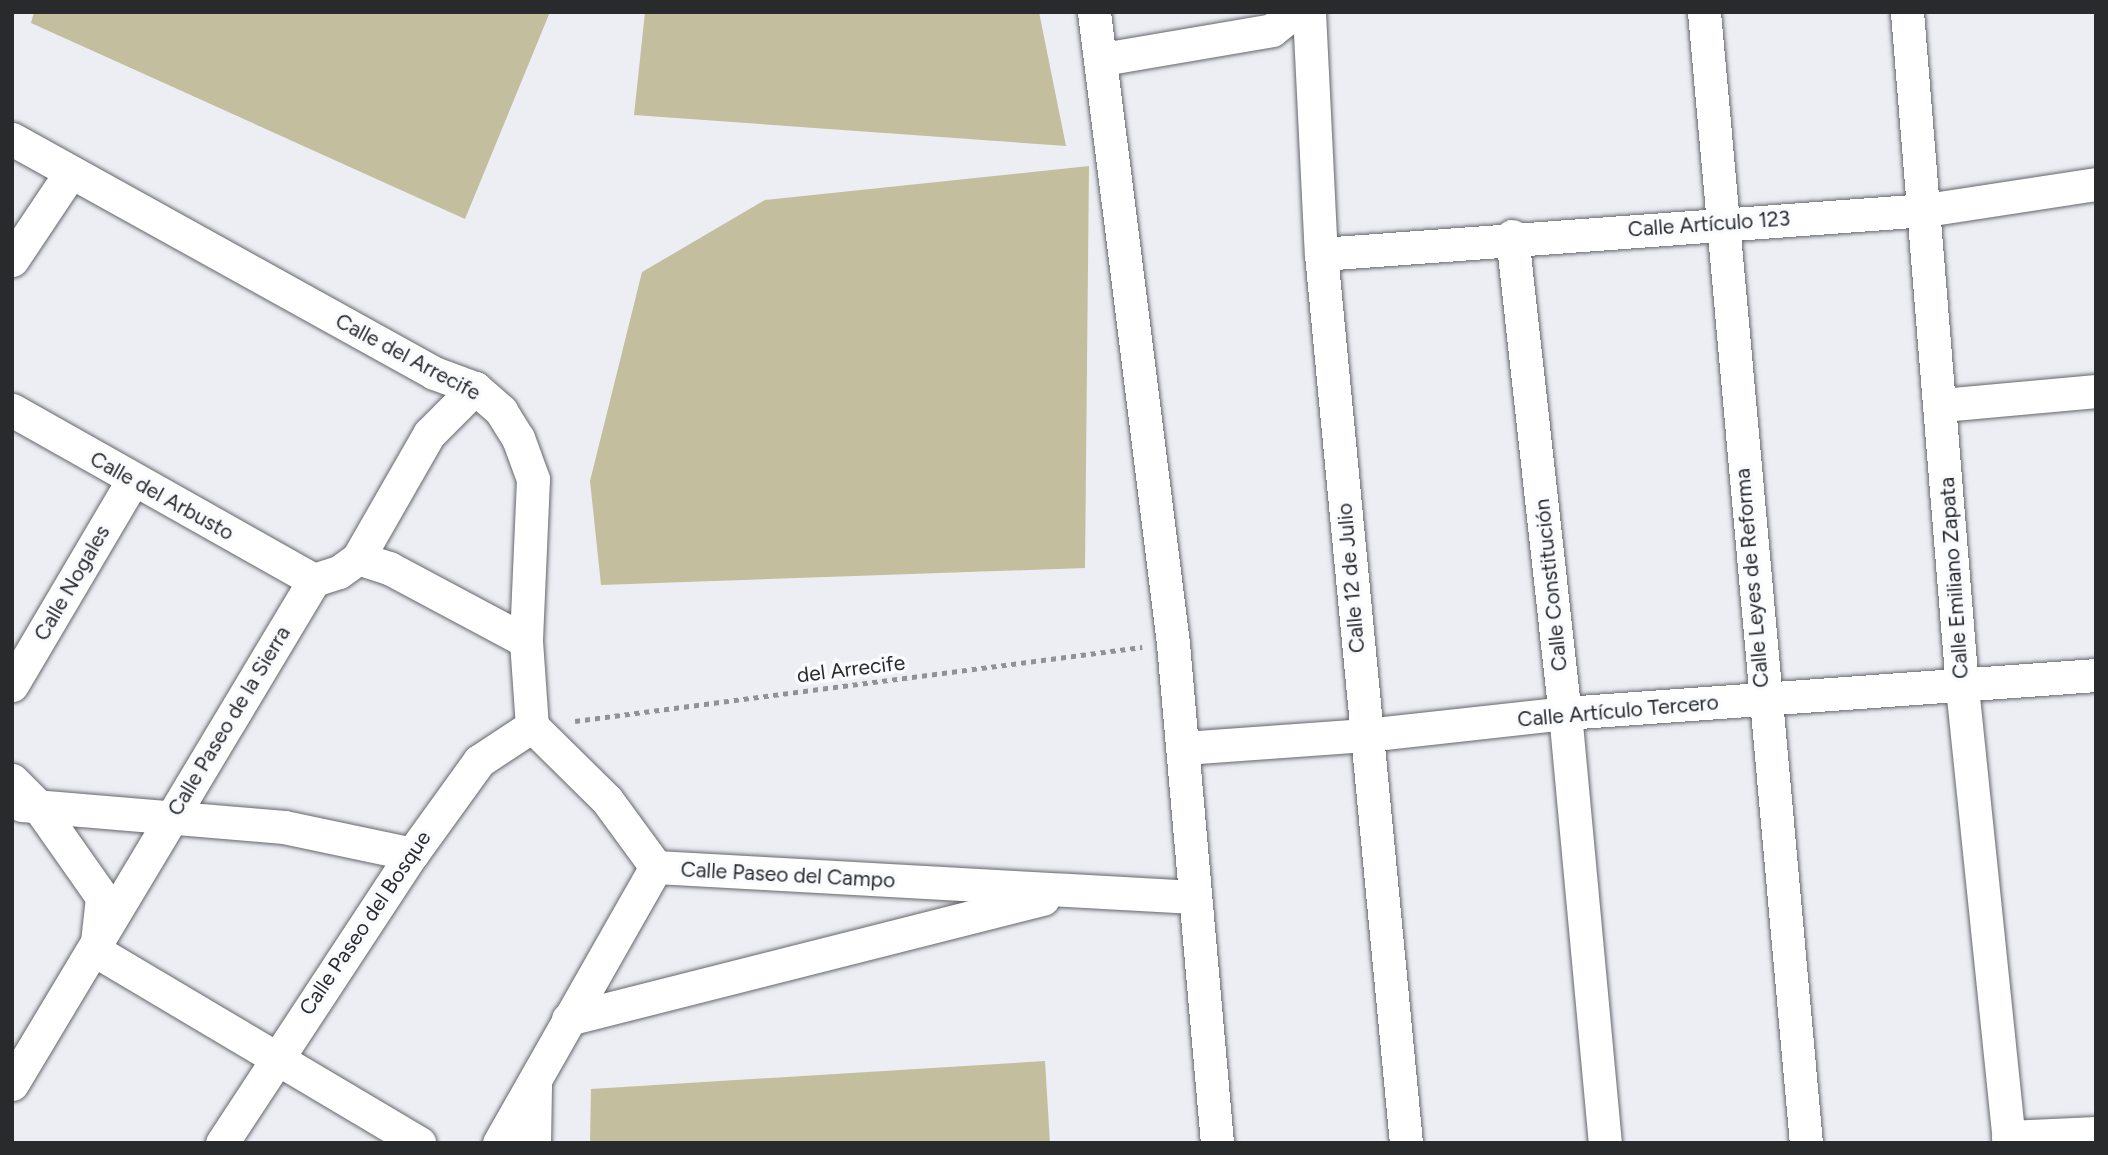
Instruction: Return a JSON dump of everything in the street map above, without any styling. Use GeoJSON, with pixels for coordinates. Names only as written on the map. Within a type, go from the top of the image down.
{"type":"FeatureCollection","features":[{"type":"Feature","properties":{"kind":"street"},"geometry":{"type":"LineString","coordinates":[[1094,12],[1173,643],[1217,1143]]}},
{"type":"Feature","properties":{"kind":"street"},"geometry":{"type":"LineString","coordinates":[[1102,59],[1272,30],[1294,12]]}},
{"type":"Feature","properties":{"kind":"street","name":"Calle 12 de Julio"},"geometry":{"type":"LineString","coordinates":[[1309,12],[1321,254],[1406,1143]]}},
{"type":"Feature","properties":{"kind":"street","name":"Calle Leyes de Reforma"},"geometry":{"type":"LineString","coordinates":[[1704,12],[1720,223],[1806,1143]]}},
{"type":"Feature","properties":{"kind":"street","name":"Calle Emiliano Zapata"},"geometry":{"type":"LineString","coordinates":[[1907,12],[1942,405],[1962,687],[2008,1140]]}},
{"type":"Feature","properties":{"kind":"street","name":"Calle del Arrecife"},"geometry":{"type":"LineString","coordinates":[[12,139],[434,373],[475,388],[502,411],[518,438],[533,479],[526,641],[532,726]]}},
{"type":"Feature","properties":{"kind":"street"},"geometry":{"type":"LineString","coordinates":[[12,260],[71,172]]}},
{"type":"Feature","properties":{"kind":"street","name":"Calle Artículo 123"},"geometry":{"type":"LineString","coordinates":[[1321,254],[1512,236],[1926,210],[2096,184]]}},
{"type":"Feature","properties":{"kind":"street","name":"Calle Constitución"},"geometry":{"type":"LineString","coordinates":[[1512,236],[1565,713],[1605,1143]]}},
{"type":"Feature","properties":{"kind":"street"},"geometry":{"type":"LineString","coordinates":[[314,580],[339,572],[358,558],[429,434],[475,388]]}},
{"type":"Feature","properties":{"kind":"street"},"geometry":{"type":"LineString","coordinates":[[1942,405],[2096,391]]}},
{"type":"Feature","properties":{"kind":"street","name":"Calle del Arbusto"},"geometry":{"type":"LineString","coordinates":[[12,410],[27,430],[132,481],[314,580]]}},
{"type":"Feature","properties":{"kind":"street","name":"Calle Nogales"},"geometry":{"type":"LineString","coordinates":[[12,685],[132,481]]}},
{"type":"Feature","properties":{"kind":"street"},"geometry":{"type":"LineString","coordinates":[[358,558],[389,568],[526,641]]}},
{"type":"Feature","properties":{"kind":"street","name":"Calle Paseo de la Sierra"},"geometry":{"type":"LineString","coordinates":[[12,1084],[96,951],[173,814],[314,580]]}},
{"type":"Feature","properties":{"kind":"street","name":"Calle Artículo Tercero"},"geometry":{"type":"LineString","coordinates":[[1184,748],[1366,735],[1565,713],[1962,687],[2096,675]]}},
{"type":"Feature","properties":{"kind":"street"},"geometry":{"type":"LineString","coordinates":[[532,726],[607,800],[656,867]]}},
{"type":"Feature","properties":{"kind":"street","name":"Calle Paseo del Bosque"},"geometry":{"type":"LineString","coordinates":[[222,1143],[273,1059],[412,853],[479,761],[532,726]]}},
{"type":"Feature","properties":{"kind":"street"},"geometry":{"type":"LineString","coordinates":[[12,780],[25,805],[102,897],[96,951],[273,1059],[419,1143]]}},
{"type":"Feature","properties":{"kind":"street"},"geometry":{"type":"LineString","coordinates":[[25,805],[173,814],[285,827],[412,853]]}},
{"type":"Feature","properties":{"kind":"street","name":"Calle Paseo del Campo"},"geometry":{"type":"LineString","coordinates":[[499,1143],[656,867],[1194,897]]}},
{"type":"Feature","properties":{"kind":"street"},"geometry":{"type":"LineString","coordinates":[[568,1018],[1076,890]]}},
{"type":"Feature","properties":{"kind":"street"},"geometry":{"type":"LineString","coordinates":[[534,1143],[535,1077]]}},
{"type":"Feature","properties":{"kind":"street"},"geometry":{"type":"LineString","coordinates":[[2008,1140],[2096,1133]]}},
{"type":"Feature","properties":{"kind":"path","name":"del Arrecife"},"geometry":{"type":"LineString","coordinates":[[532,726],[1173,643]]}},
{"type":"Feature","properties":{"kind":"shaded area"},"geometry":{"type":"Polygon","coordinates":[[[34,12],[550,12],[465,219],[31,23],[34,12]]]}},
{"type":"Feature","properties":{"kind":"shaded area"},"geometry":{"type":"Polygon","coordinates":[[[645,12],[1039,12],[1066,146],[634,115],[645,12]]]}},
{"type":"Feature","properties":{"kind":"shaded area"},"geometry":{"type":"Polygon","coordinates":[[[1089,166],[1085,568],[601,585],[590,481],[642,272],[765,200],[1089,166]]]}},
{"type":"Feature","properties":{"kind":"shaded area"},"geometry":{"type":"Polygon","coordinates":[[[1045,1061],[1050,1143],[590,1143],[591,1089],[1045,1061]]]}}]}
